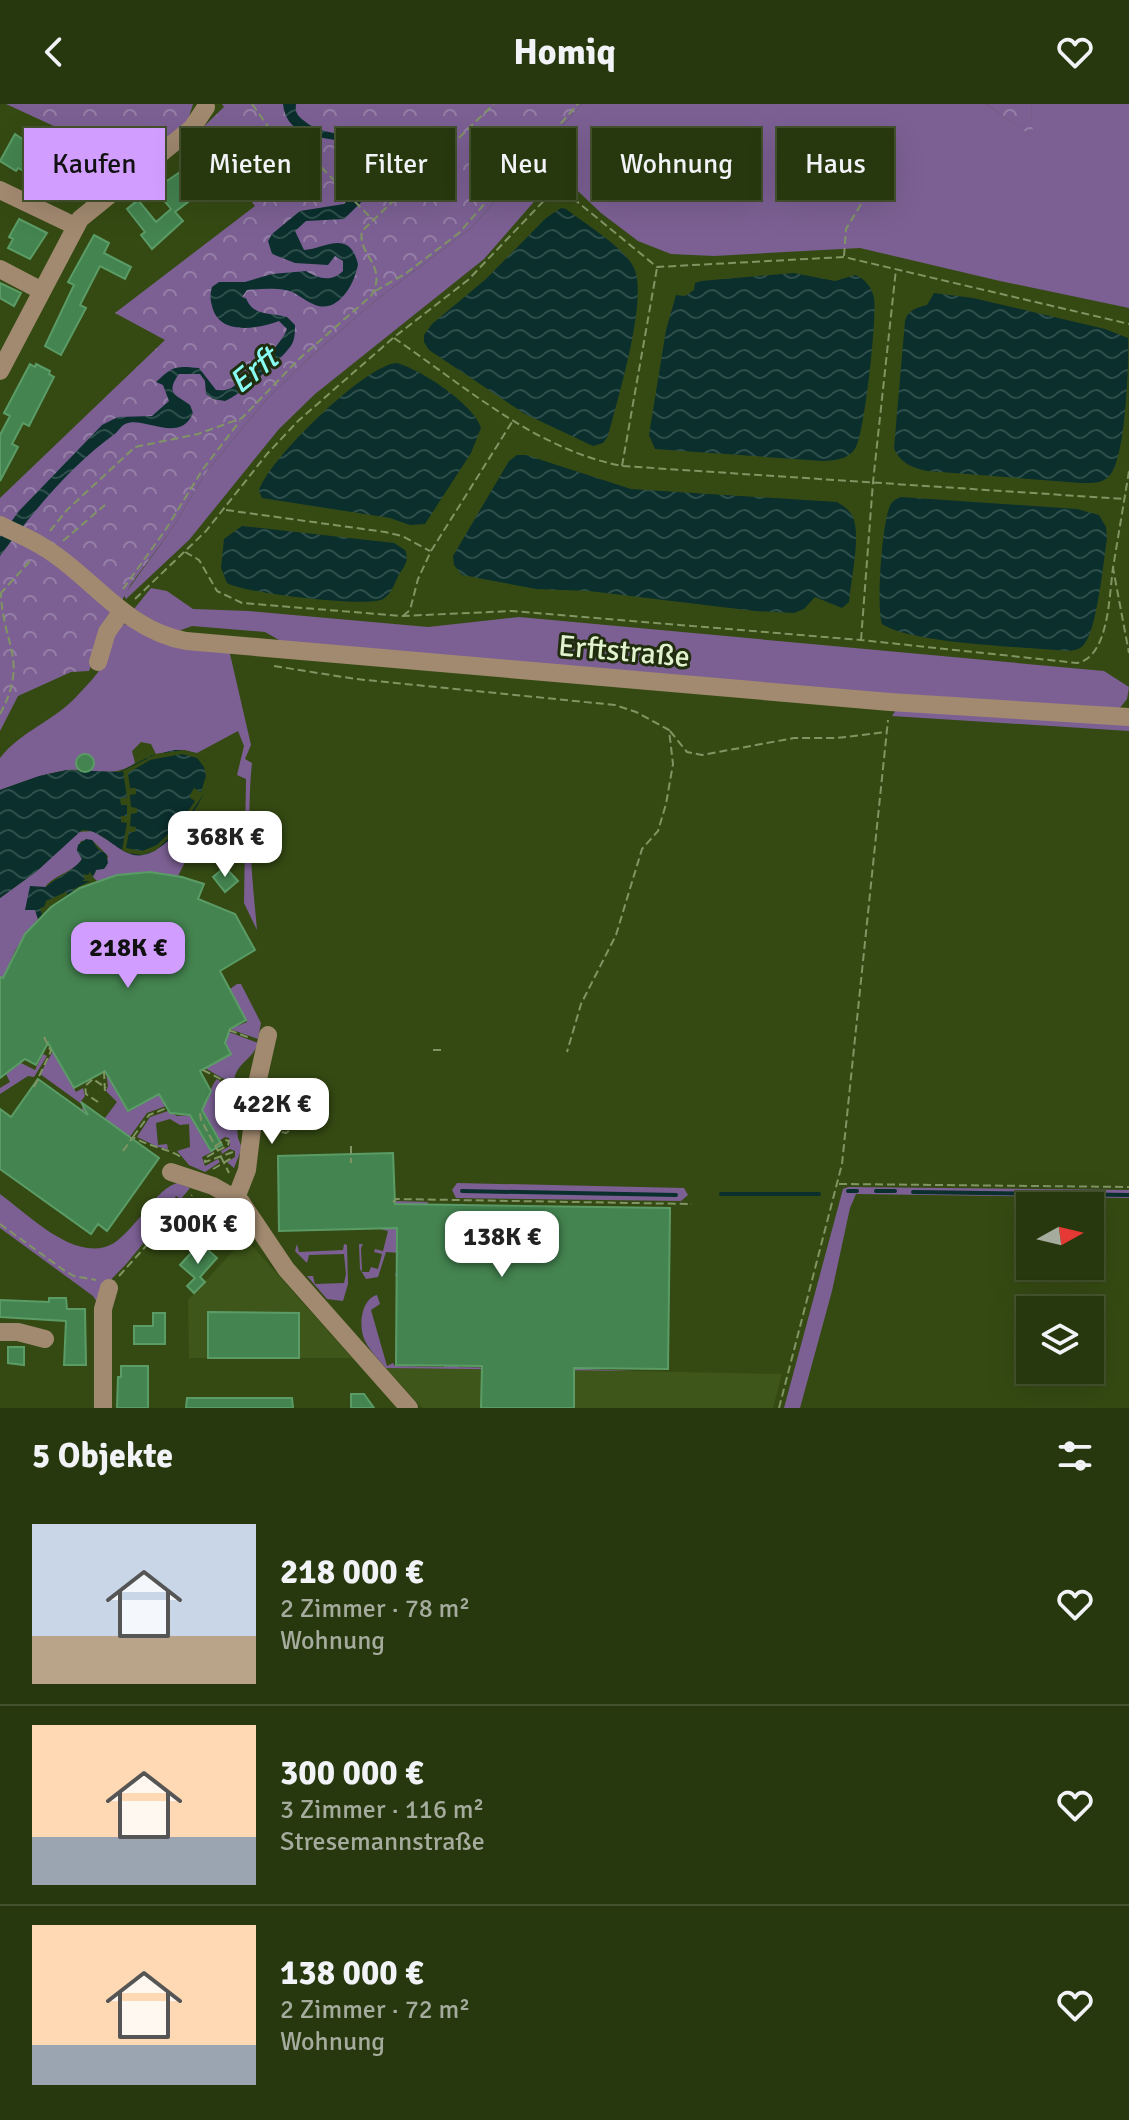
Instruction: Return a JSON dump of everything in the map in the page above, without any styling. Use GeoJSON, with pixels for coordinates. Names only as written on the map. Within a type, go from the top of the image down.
{"type":"FeatureCollection","features":[{"type":"Feature","properties":{"kind":"street"},"geometry":{"type":"LineString","coordinates":[[0,371],[84,214],[192,128],[206,107]]}},
{"type":"Feature","properties":{"kind":"street"},"geometry":{"type":"LineString","coordinates":[[0,190],[75,226]]}},
{"type":"Feature","properties":{"kind":"street"},"geometry":{"type":"LineString","coordinates":[[0,269],[42,291]]}},
{"type":"Feature","properties":{"kind":"street","name":"Erftstraße"},"geometry":{"type":"LineString","coordinates":[[0,525],[42,547],[154,633],[186,641],[890,702],[1129,717]]}},
{"type":"Feature","properties":{"kind":"street"},"geometry":{"type":"LineString","coordinates":[[98,662],[118,607]]}},
{"type":"Feature","properties":{"kind":"street"},"geometry":{"type":"LineString","coordinates":[[236,1198],[247,1170],[245,1121],[267,1039]]}},
{"type":"Feature","properties":{"kind":"street"},"geometry":{"type":"LineString","coordinates":[[178,1168],[236,1198],[247,1209],[286,1269],[409,1408]]}},
{"type":"Feature","properties":{"kind":"street"},"geometry":{"type":"LineString","coordinates":[[103,1408],[103,1309],[109,1288]]}},
{"type":"Feature","properties":{"kind":"street"},"geometry":{"type":"LineString","coordinates":[[0,1332],[18,1332],[45,1339]]}},
{"type":"Feature","properties":{"kind":"path"},"geometry":{"type":"LineString","coordinates":[[252,104],[279,142],[318,164],[372,218]]}},
{"type":"Feature","properties":{"kind":"path"},"geometry":{"type":"LineString","coordinates":[[374,292],[378,275],[360,235],[372,218],[494,104]]}},
{"type":"Feature","properties":{"kind":"path"},"geometry":{"type":"LineString","coordinates":[[118,607],[203,469],[242,418],[299,359],[374,292],[405,274],[459,233],[521,162],[578,104]]}},
{"type":"Feature","properties":{"kind":"path"},"geometry":{"type":"LineString","coordinates":[[118,607],[185,552],[298,421],[393,338],[468,280],[558,186],[657,267],[844,257],[1129,324]]}},
{"type":"Feature","properties":{"kind":"path"},"geometry":{"type":"LineString","coordinates":[[844,257],[846,229],[864,200]]}},
{"type":"Feature","properties":{"kind":"path"},"geometry":{"type":"LineString","coordinates":[[622,466],[657,267]]}},
{"type":"Feature","properties":{"kind":"path"},"geometry":{"type":"LineString","coordinates":[[861,640],[873,482],[896,268]]}},
{"type":"Feature","properties":{"kind":"path"},"geometry":{"type":"LineString","coordinates":[[393,338],[512,422],[583,457],[622,466],[1124,499]]}},
{"type":"Feature","properties":{"kind":"path"},"geometry":{"type":"LineString","coordinates":[[0,714],[13,685],[16,667],[0,593],[42,547],[67,510],[135,447],[190,436],[242,418]]}},
{"type":"Feature","properties":{"kind":"path"},"geometry":{"type":"LineString","coordinates":[[402,616],[410,610],[418,579],[431,551],[512,422]]}},
{"type":"Feature","properties":{"kind":"path"},"geometry":{"type":"LineString","coordinates":[[185,552],[199,560],[217,591],[242,603],[402,616],[512,611],[861,640],[1065,663],[1085,662],[1099,648],[1129,471]]}},
{"type":"Feature","properties":{"kind":"path"},"geometry":{"type":"LineString","coordinates":[[42,547],[105,505]]}},
{"type":"Feature","properties":{"kind":"path"},"geometry":{"type":"LineString","coordinates":[[223,509],[385,532],[402,536],[431,551]]}},
{"type":"Feature","properties":{"kind":"path"},"geometry":{"type":"LineString","coordinates":[[1113,568],[1129,653]]}},
{"type":"Feature","properties":{"kind":"path"},"geometry":{"type":"LineString","coordinates":[[274,666],[356,679],[615,705],[636,712],[669,730],[687,752],[702,755],[794,738],[837,738],[886,732]]}},
{"type":"Feature","properties":{"kind":"path"},"geometry":{"type":"LineString","coordinates":[[779,1408],[838,1184],[890,702]]}},
{"type":"Feature","properties":{"kind":"path"},"geometry":{"type":"LineString","coordinates":[[567,1052],[581,1004],[616,935],[642,849],[658,831],[673,764],[669,730]]}},
{"type":"Feature","properties":{"kind":"path"},"geometry":{"type":"LineString","coordinates":[[229,1030],[267,1039]]}},
{"type":"Feature","properties":{"kind":"path"},"geometry":{"type":"LineString","coordinates":[[34,1087],[51,1051],[44,1037]]}},
{"type":"Feature","properties":{"kind":"path"},"geometry":{"type":"LineString","coordinates":[[433,1050],[442,1050]]}},
{"type":"Feature","properties":{"kind":"path"},"geometry":{"type":"LineString","coordinates":[[203,1070],[231,1085],[245,1121],[286,1133],[314,1113]]}},
{"type":"Feature","properties":{"kind":"path"},"geometry":{"type":"LineString","coordinates":[[104,1071],[105,1093]]}},
{"type":"Feature","properties":{"kind":"path"},"geometry":{"type":"LineString","coordinates":[[98,1102],[86,1094],[85,1086],[93,1079],[106,1088]]}},
{"type":"Feature","properties":{"kind":"path"},"geometry":{"type":"LineString","coordinates":[[123,1151],[149,1115],[167,1108]]}},
{"type":"Feature","properties":{"kind":"path"},"geometry":{"type":"LineString","coordinates":[[200,1113],[227,1169]]}},
{"type":"Feature","properties":{"kind":"path"},"geometry":{"type":"LineString","coordinates":[[194,1116],[201,1120]]}},
{"type":"Feature","properties":{"kind":"path"},"geometry":{"type":"LineString","coordinates":[[133,1137],[153,1148],[179,1154],[178,1168]]}},
{"type":"Feature","properties":{"kind":"path"},"geometry":{"type":"LineString","coordinates":[[0,1224],[65,1271],[95,1280],[109,1288],[202,1182],[206,1173],[234,1153],[205,1162],[205,1158],[228,1145],[229,1141],[215,1146]]}},
{"type":"Feature","properties":{"kind":"path"},"geometry":{"type":"LineString","coordinates":[[351,1146],[351,1163]]}},
{"type":"Feature","properties":{"kind":"path"},"geometry":{"type":"LineString","coordinates":[[838,1184],[1129,1187]]}},
{"type":"Feature","properties":{"kind":"path"},"geometry":{"type":"LineString","coordinates":[[393,1202],[396,1199],[692,1204]]}},
{"type":"Feature","properties":{"kind":"path"},"geometry":{"type":"LineString","coordinates":[[463,1206],[466,1201]]}},
{"type":"Feature","properties":{"kind":"path"},"geometry":{"type":"LineString","coordinates":[[493,1201],[494,1206]]}},
{"type":"Feature","properties":{"kind":"path"},"geometry":{"type":"LineString","coordinates":[[556,1202],[557,1207]]}},
{"type":"Feature","properties":{"kind":"path"},"geometry":{"type":"LineString","coordinates":[[619,1203],[619,1208]]}},
{"type":"Feature","properties":{"kind":"shaded area"},"geometry":{"type":"Polygon","coordinates":[[[245,1238],[352,1358],[189,1358],[188,1300],[245,1238]]]}},
{"type":"Feature","properties":{"kind":"shaded area"},"geometry":{"type":"Polygon","coordinates":[[[386,1368],[782,1374],[773,1408],[422,1408],[386,1368]]]}},
{"type":"Feature","properties":{"kind":"green space"},"geometry":{"type":"Polygon","coordinates":[[[6,104],[193,104],[187,123],[165,140],[165,128],[58,128],[6,104]]]}},
{"type":"Feature","properties":{"kind":"green space"},"geometry":{"type":"Polygon","coordinates":[[[222,104],[582,104],[561,128],[471,128],[471,200],[496,200],[471,228],[376,300],[265,401],[207,471],[169,533],[131,584],[105,631],[89,671],[71,672],[18,696],[0,731],[0,498],[165,340],[115,313],[255,206],[250,200],[320,200],[320,128],[202,128],[224,107],[222,104]]]}},
{"type":"Feature","properties":{"kind":"green space"},"geometry":{"type":"Polygon","coordinates":[[[582,104],[986,104],[1032,136],[1031,104],[1129,104],[1129,308],[860,248],[714,256],[671,254],[638,241],[576,189],[576,128],[561,128],[582,104]]]}},
{"type":"Feature","properties":{"kind":"green space"},"geometry":{"type":"Polygon","coordinates":[[[986,104],[1031,104],[1033,137],[986,104]]]}},
{"type":"Feature","properties":{"kind":"green space"},"geometry":{"type":"Polygon","coordinates":[[[496,200],[535,200],[484,259],[315,394],[279,429],[189,540],[126,599],[124,595],[169,533],[207,471],[265,401],[376,300],[471,228],[496,200]]]}},
{"type":"Feature","properties":{"kind":"green space"},"geometry":{"type":"Polygon","coordinates":[[[151,588],[167,591],[193,609],[428,627],[519,617],[1104,671],[1129,687],[1127,699],[1119,709],[862,694],[288,645],[265,632],[192,626],[173,633],[134,609],[151,588]]]}},
{"type":"Feature","properties":{"kind":"green space"},"geometry":{"type":"Polygon","coordinates":[[[123,624],[230,654],[251,745],[245,759],[252,763],[250,826],[257,930],[244,903],[246,779],[237,775],[244,746],[238,731],[197,753],[180,750],[156,754],[151,744],[141,742],[132,751],[135,763],[127,768],[110,772],[59,771],[0,790],[0,758],[18,740],[68,705],[88,684],[101,667],[123,624]]]}},
{"type":"Feature","properties":{"kind":"green space"},"geometry":{"type":"Polygon","coordinates":[[[896,710],[1129,722],[1129,731],[892,716],[896,710]]]}},
{"type":"Feature","properties":{"kind":"green space"},"geometry":{"type":"Polygon","coordinates":[[[193,812],[203,818],[183,851],[182,855],[187,858],[178,876],[140,873],[97,881],[93,877],[96,871],[86,865],[88,860],[92,866],[106,867],[108,856],[92,840],[81,841],[77,849],[82,859],[44,888],[35,910],[38,919],[16,949],[3,978],[0,977],[0,898],[37,871],[78,832],[93,831],[128,853],[142,855],[160,847],[193,812]]]}},
{"type":"Feature","properties":{"kind":"green space"},"geometry":{"type":"Polygon","coordinates":[[[241,984],[261,1023],[258,1039],[230,1029],[247,1022],[230,989],[241,984]]]}},
{"type":"Feature","properties":{"kind":"green space"},"geometry":{"type":"Polygon","coordinates":[[[229,1032],[258,1043],[237,1070],[234,1082],[205,1068],[231,1054],[225,1043],[229,1032]]]}},
{"type":"Feature","properties":{"kind":"green space"},"geometry":{"type":"Polygon","coordinates":[[[53,1051],[76,1092],[83,1088],[85,1096],[81,1101],[88,1107],[81,1114],[83,1105],[40,1074],[53,1051]]]}},
{"type":"Feature","properties":{"kind":"green space"},"geometry":{"type":"Polygon","coordinates":[[[43,1054],[47,1056],[34,1077],[28,1076],[0,1094],[0,1088],[10,1082],[6,1074],[21,1063],[35,1070],[43,1054]]]}},
{"type":"Feature","properties":{"kind":"green space"},"geometry":{"type":"Polygon","coordinates":[[[106,1072],[128,1111],[159,1094],[166,1106],[147,1113],[129,1138],[94,1112],[105,1118],[117,1102],[106,1091],[106,1072]]]}},
{"type":"Feature","properties":{"kind":"green space"},"geometry":{"type":"Polygon","coordinates":[[[217,1079],[227,1086],[226,1103],[236,1115],[242,1148],[234,1168],[227,1162],[235,1157],[235,1151],[230,1149],[222,1154],[221,1151],[230,1146],[229,1138],[219,1141],[200,1109],[217,1079]]]}},
{"type":"Feature","properties":{"kind":"green space"},"geometry":{"type":"Polygon","coordinates":[[[168,1111],[177,1116],[191,1115],[210,1151],[214,1151],[202,1157],[205,1166],[218,1159],[220,1162],[205,1172],[189,1165],[177,1151],[190,1147],[189,1124],[180,1125],[170,1119],[156,1123],[158,1145],[167,1144],[168,1149],[137,1137],[150,1117],[168,1111]]]}},
{"type":"Feature","properties":{"kind":"green space"},"geometry":{"type":"Polygon","coordinates":[[[177,1183],[190,1188],[181,1199],[176,1196],[172,1202],[175,1205],[102,1289],[99,1305],[93,1296],[0,1228],[0,1194],[54,1235],[85,1248],[100,1248],[118,1240],[162,1192],[177,1183]]]}},
{"type":"Feature","properties":{"kind":"green space"},"geometry":{"type":"Polygon","coordinates":[[[457,1183],[684,1188],[688,1195],[681,1201],[456,1198],[452,1190],[457,1183]]]}},
{"type":"Feature","properties":{"kind":"green space"},"geometry":{"type":"Polygon","coordinates":[[[843,1189],[1129,1190],[1129,1198],[1104,1198],[1104,1192],[1016,1192],[1016,1196],[856,1194],[800,1408],[784,1408],[843,1189]]]}},
{"type":"Feature","properties":{"kind":"green space"},"geometry":{"type":"Polygon","coordinates":[[[396,1201],[428,1202],[401,1277],[395,1276],[401,1253],[386,1252],[378,1277],[366,1279],[360,1269],[359,1244],[363,1244],[362,1272],[369,1272],[371,1267],[378,1269],[382,1254],[374,1252],[375,1249],[383,1251],[388,1231],[380,1229],[380,1221],[391,1217],[396,1201]]]}},
{"type":"Feature","properties":{"kind":"green space"},"geometry":{"type":"Polygon","coordinates":[[[297,1244],[299,1252],[343,1250],[344,1244],[347,1245],[348,1284],[343,1301],[327,1299],[307,1276],[313,1276],[315,1284],[344,1283],[344,1254],[309,1255],[307,1263],[295,1251],[297,1244]]]}},
{"type":"Feature","properties":{"kind":"green space"},"geometry":{"type":"Polygon","coordinates":[[[377,1295],[380,1304],[371,1310],[387,1366],[393,1363],[395,1366],[445,1367],[428,1295],[447,1367],[456,1363],[458,1367],[576,1369],[581,1365],[583,1369],[634,1371],[386,1368],[367,1345],[362,1328],[364,1308],[377,1295]]]}},
{"type":"Feature","properties":{"kind":"water"},"geometry":{"type":"Polygon","coordinates":[[[283,104],[296,104],[299,117],[315,128],[297,128],[289,121],[283,104]]]}},
{"type":"Feature","properties":{"kind":"water"},"geometry":{"type":"Polygon","coordinates":[[[320,129],[336,133],[336,140],[320,137],[320,129]]]}},
{"type":"Feature","properties":{"kind":"water"},"geometry":{"type":"Polygon","coordinates":[[[348,200],[363,200],[344,219],[306,221],[295,231],[304,250],[336,243],[349,246],[358,264],[349,289],[343,296],[330,306],[322,307],[289,291],[247,290],[242,297],[253,308],[287,317],[295,325],[292,344],[280,358],[251,384],[225,401],[206,394],[205,381],[200,374],[179,374],[173,390],[190,405],[193,413],[187,422],[171,428],[133,422],[124,425],[54,490],[0,556],[0,537],[19,511],[102,425],[118,417],[152,416],[169,401],[163,385],[156,382],[167,372],[180,367],[199,368],[216,390],[227,390],[252,372],[278,344],[287,329],[279,321],[250,328],[222,322],[212,306],[212,287],[219,282],[245,282],[272,274],[306,271],[320,277],[339,275],[343,271],[343,261],[335,256],[328,265],[295,263],[272,254],[268,241],[300,211],[344,204],[348,200]]]}},
{"type":"Feature","properties":{"kind":"water"},"geometry":{"type":"Polygon","coordinates":[[[561,208],[620,250],[633,266],[637,280],[635,323],[618,399],[608,436],[603,443],[593,446],[525,414],[429,350],[424,342],[424,335],[432,324],[486,279],[546,218],[561,208]]]}},
{"type":"Feature","properties":{"kind":"water"},"geometry":{"type":"Polygon","coordinates":[[[794,273],[835,281],[859,276],[873,294],[874,327],[866,398],[859,437],[850,455],[823,461],[655,449],[649,435],[666,330],[676,295],[685,296],[694,290],[695,283],[701,281],[794,273]]]}},
{"type":"Feature","properties":{"kind":"water"},"geometry":{"type":"Polygon","coordinates":[[[934,293],[973,298],[1105,329],[1128,338],[1127,388],[1120,450],[1107,478],[1081,483],[928,471],[900,458],[894,448],[905,321],[910,312],[927,305],[934,293]]]}},
{"type":"Feature","properties":{"kind":"water"},"geometry":{"type":"Polygon","coordinates":[[[396,363],[445,389],[468,409],[481,428],[471,453],[425,524],[410,525],[390,518],[262,498],[259,491],[266,477],[297,438],[362,380],[396,363]]]}},
{"type":"Feature","properties":{"kind":"water"},"geometry":{"type":"Polygon","coordinates":[[[517,455],[526,455],[631,489],[837,502],[851,514],[856,529],[849,602],[842,608],[815,597],[804,609],[794,613],[755,611],[589,591],[536,589],[462,575],[454,565],[453,556],[509,461],[517,455]]]}},
{"type":"Feature","properties":{"kind":"water"},"geometry":{"type":"Polygon","coordinates":[[[901,497],[1077,509],[1099,515],[1106,527],[1107,538],[1096,609],[1083,645],[1069,651],[971,644],[918,636],[882,624],[880,583],[885,526],[891,504],[901,497]]]}},
{"type":"Feature","properties":{"kind":"water"},"geometry":{"type":"Polygon","coordinates":[[[242,526],[394,543],[405,550],[406,562],[389,594],[373,601],[332,601],[256,591],[227,583],[221,568],[224,539],[242,526]]]}},
{"type":"Feature","properties":{"kind":"water"},"geometry":{"type":"Polygon","coordinates":[[[174,750],[196,754],[207,764],[208,779],[192,814],[164,845],[150,853],[132,854],[91,831],[82,830],[37,871],[0,898],[0,790],[67,770],[120,772],[150,756],[174,750]]]}},
{"type":"Feature","properties":{"kind":"water"},"geometry":{"type":"Polygon","coordinates":[[[86,839],[92,840],[106,854],[108,863],[104,869],[96,870],[93,877],[90,872],[83,874],[85,879],[82,881],[90,881],[72,890],[91,883],[99,899],[69,913],[60,900],[68,894],[66,892],[46,901],[40,908],[42,915],[38,919],[35,910],[25,910],[30,886],[46,887],[75,866],[82,859],[77,851],[78,845],[86,839]]]}},
{"type":"Feature","properties":{"kind":"pier"},"geometry":{"type":"Polygon","coordinates":[[[185,750],[199,754],[208,765],[210,780],[181,827],[155,851],[142,855],[128,853],[122,850],[127,823],[121,822],[121,816],[127,816],[127,805],[121,805],[120,799],[127,797],[123,771],[156,754],[185,750]],[[182,754],[150,760],[128,773],[130,788],[136,788],[136,794],[130,795],[131,807],[137,808],[137,813],[131,814],[130,826],[136,827],[135,832],[129,832],[126,848],[142,851],[157,845],[191,807],[195,801],[189,797],[194,788],[201,792],[206,776],[197,758],[182,754]]]}},
{"type":"Feature","properties":{"kind":"building"},"geometry":{"type":"Polygon","coordinates":[[[15,134],[24,140],[24,171],[18,168],[16,171],[0,161],[15,134]]]}},
{"type":"Feature","properties":{"kind":"building"},"geometry":{"type":"Polygon","coordinates":[[[181,171],[181,200],[188,202],[175,212],[183,221],[152,249],[141,235],[145,232],[127,209],[138,200],[156,222],[171,209],[164,200],[165,182],[181,171]]]}},
{"type":"Feature","properties":{"kind":"building"},"geometry":{"type":"Polygon","coordinates":[[[19,219],[47,233],[30,259],[8,248],[13,239],[9,237],[19,219]]]}},
{"type":"Feature","properties":{"kind":"building"},"geometry":{"type":"Polygon","coordinates":[[[94,235],[109,243],[104,253],[131,267],[125,279],[100,266],[80,305],[86,308],[61,355],[45,346],[74,285],[68,282],[94,235]]]}},
{"type":"Feature","properties":{"kind":"building"},"geometry":{"type":"Polygon","coordinates":[[[0,283],[21,293],[14,306],[0,298],[0,283]]]}},
{"type":"Feature","properties":{"kind":"building"},"geometry":{"type":"Polygon","coordinates":[[[30,364],[50,371],[49,374],[54,377],[29,426],[23,423],[12,444],[18,447],[0,481],[0,435],[10,416],[4,413],[30,364]]]}},
{"type":"Feature","properties":{"kind":"building"},"geometry":{"type":"Polygon","coordinates":[[[85,754],[94,763],[85,772],[76,763],[85,754]]]}},
{"type":"Feature","properties":{"kind":"building"},"geometry":{"type":"Polygon","coordinates":[[[225,867],[238,881],[225,892],[213,877],[225,867]]]}},
{"type":"Feature","properties":{"kind":"building"},"geometry":{"type":"Polygon","coordinates":[[[150,872],[204,884],[198,899],[235,914],[255,950],[220,971],[246,1020],[230,1029],[225,1043],[231,1054],[200,1071],[211,1091],[202,1110],[222,1145],[211,1151],[190,1115],[170,1113],[159,1094],[128,1111],[105,1071],[74,1088],[48,1043],[36,1065],[25,1059],[0,1078],[0,977],[3,978],[25,934],[51,907],[80,888],[117,875],[150,872]]]}},
{"type":"Feature","properties":{"kind":"building"},"geometry":{"type":"Polygon","coordinates":[[[38,1079],[88,1115],[81,1102],[159,1158],[107,1231],[98,1224],[91,1234],[0,1169],[0,1109],[11,1117],[38,1079]]]}},
{"type":"Feature","properties":{"kind":"building"},"geometry":{"type":"Polygon","coordinates":[[[393,1153],[395,1204],[670,1208],[668,1369],[574,1368],[574,1408],[481,1408],[482,1366],[396,1365],[397,1228],[279,1231],[278,1156],[393,1153]]]}},
{"type":"Feature","properties":{"kind":"building"},"geometry":{"type":"Polygon","coordinates":[[[200,1243],[217,1258],[200,1277],[205,1282],[194,1293],[187,1286],[195,1278],[180,1265],[200,1243]]]}},
{"type":"Feature","properties":{"kind":"building"},"geometry":{"type":"Polygon","coordinates":[[[49,1298],[66,1298],[67,1309],[85,1309],[86,1365],[64,1365],[66,1321],[0,1317],[0,1300],[49,1302],[49,1298]]]}},
{"type":"Feature","properties":{"kind":"building"},"geometry":{"type":"Polygon","coordinates":[[[208,1312],[299,1313],[299,1358],[208,1358],[208,1312]]]}},
{"type":"Feature","properties":{"kind":"building"},"geometry":{"type":"Polygon","coordinates":[[[153,1313],[165,1313],[165,1344],[134,1344],[134,1326],[153,1326],[153,1313]]]}},
{"type":"Feature","properties":{"kind":"building"},"geometry":{"type":"Polygon","coordinates":[[[8,1347],[24,1347],[24,1365],[8,1363],[8,1347]]]}},
{"type":"Feature","properties":{"kind":"building"},"geometry":{"type":"Polygon","coordinates":[[[121,1366],[148,1366],[148,1408],[117,1408],[121,1366]]]}},
{"type":"Feature","properties":{"kind":"building"},"geometry":{"type":"Polygon","coordinates":[[[351,1394],[364,1394],[374,1408],[351,1408],[351,1394]]]}},
{"type":"Feature","properties":{"kind":"building"},"geometry":{"type":"Polygon","coordinates":[[[187,1398],[292,1398],[293,1408],[186,1408],[187,1398]]]}},
{"type":"Feature","properties":{"kind":"waterway"},"geometry":{"type":"LineString","coordinates":[[462,1191],[676,1195]]}},
{"type":"Feature","properties":{"kind":"waterway"},"geometry":{"type":"LineString","coordinates":[[848,1191],[857,1191]]}},
{"type":"Feature","properties":{"kind":"waterway"},"geometry":{"type":"LineString","coordinates":[[876,1191],[895,1191]]}},
{"type":"Feature","properties":{"kind":"waterway"},"geometry":{"type":"LineString","coordinates":[[913,1192],[1129,1195]]}},
{"type":"Feature","properties":{"kind":"waterway"},"geometry":{"type":"LineString","coordinates":[[721,1194],[819,1194]]}},
{"type":"Feature","properties":{"kind":"water label","name":"Erft"},"geometry":{"type":"Point","coordinates":[253,370]}}]}
